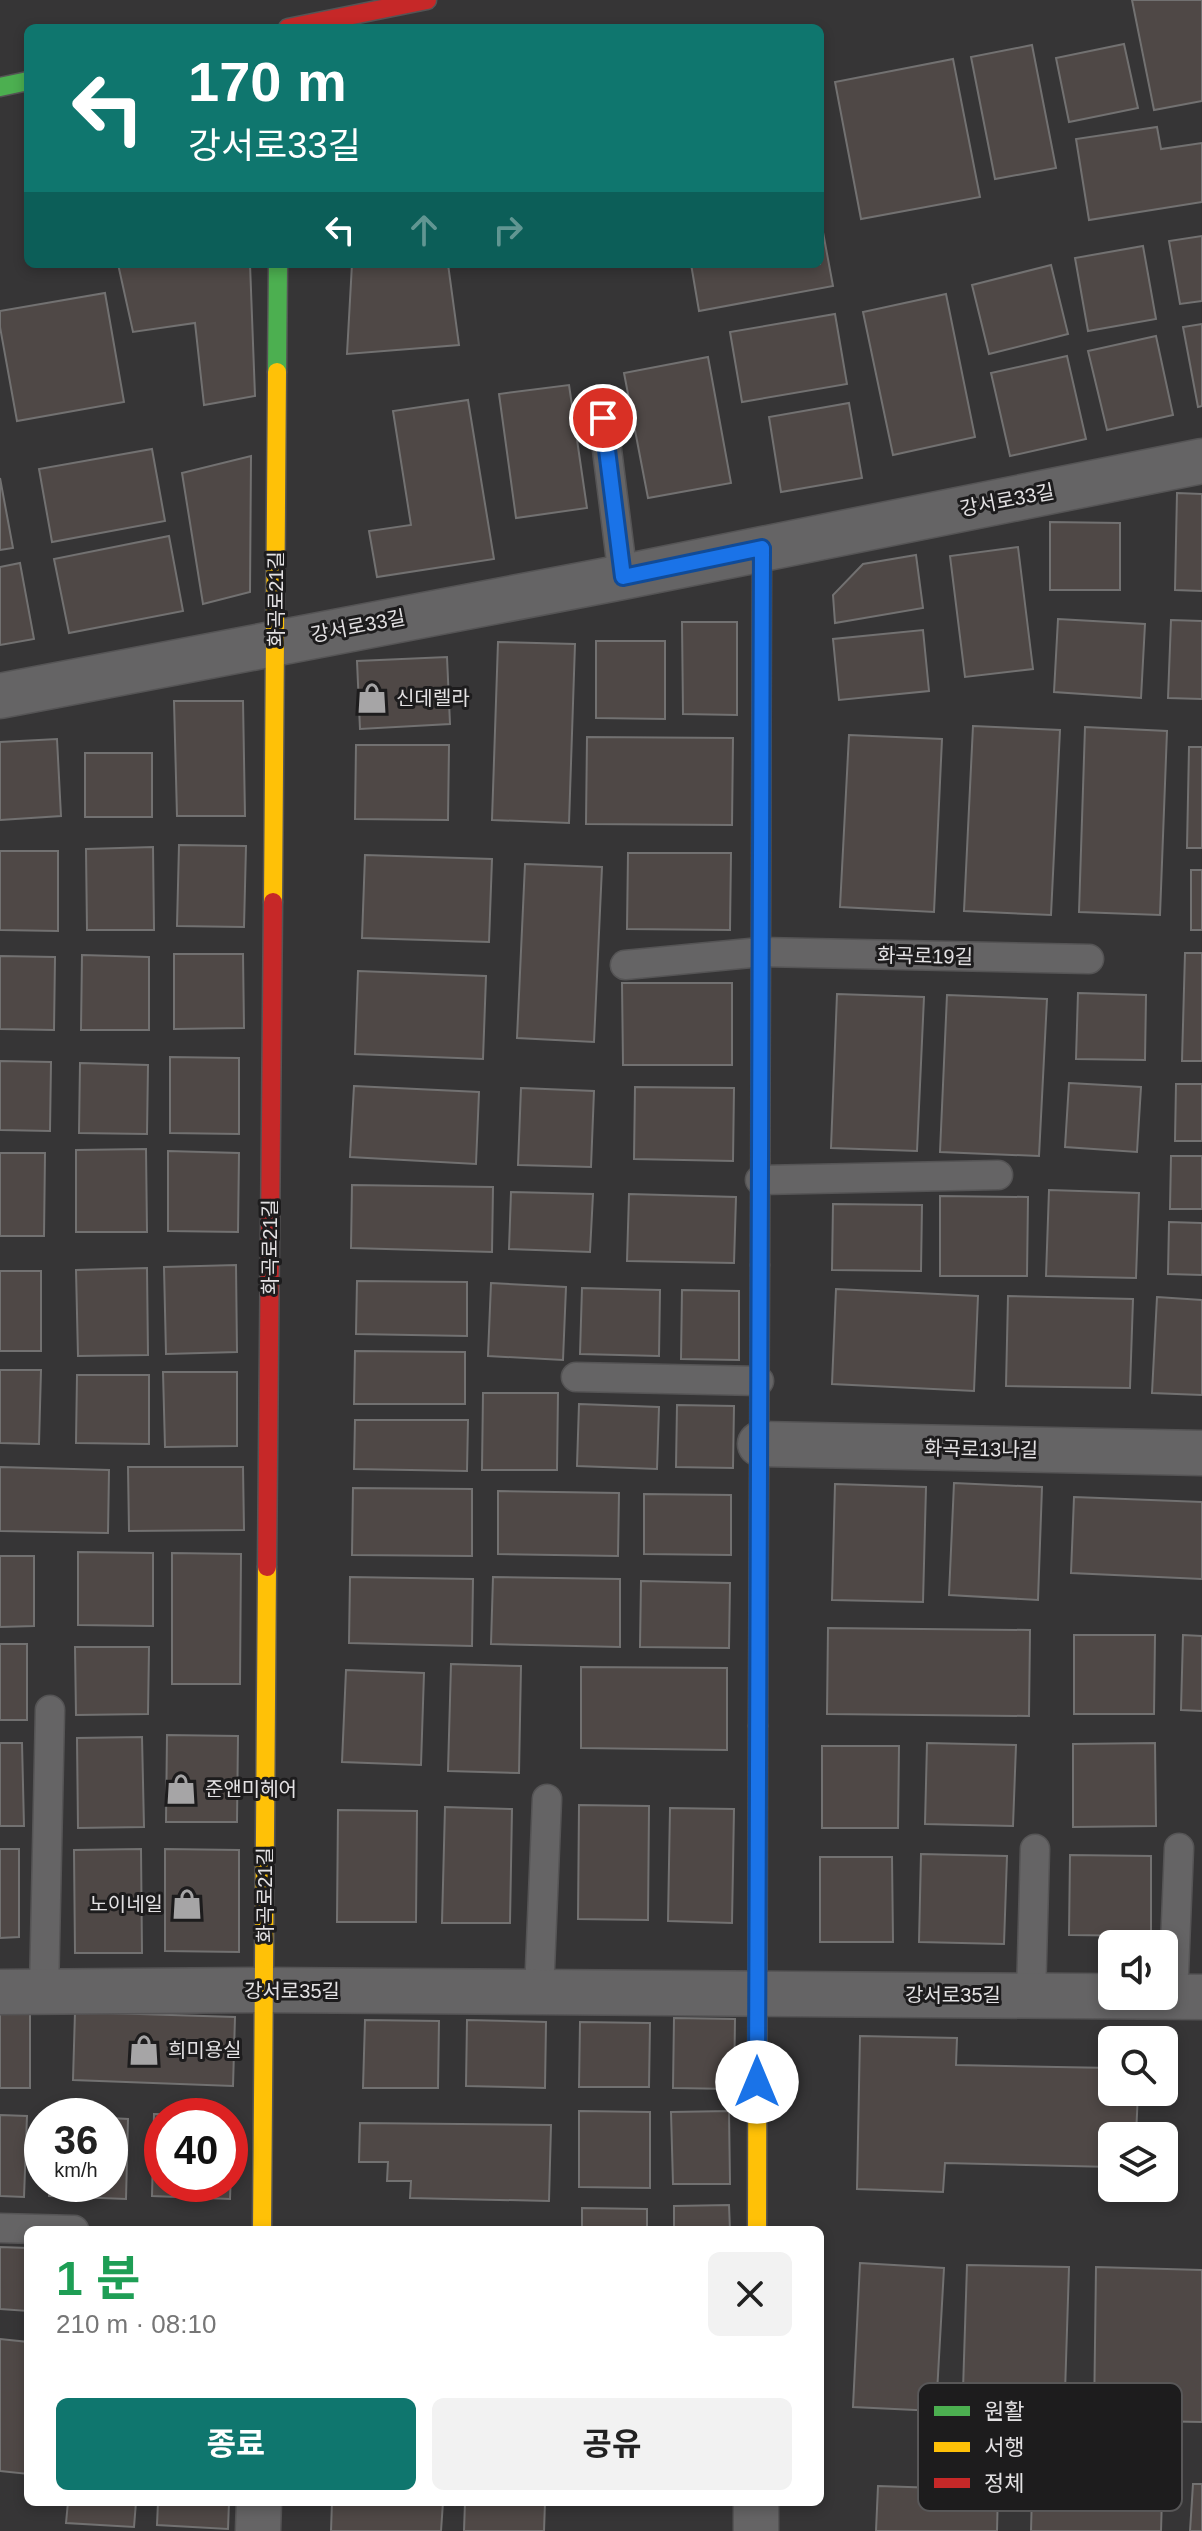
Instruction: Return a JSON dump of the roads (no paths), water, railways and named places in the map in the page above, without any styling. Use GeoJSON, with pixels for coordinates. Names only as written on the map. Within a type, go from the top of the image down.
{"type":"FeatureCollection","features":[{"type":"Feature","properties":{"kind":"street"},"geometry":{"type":"LineString","coordinates":[[308,24],[427,0]]}},
{"type":"Feature","properties":{"kind":"street"},"geometry":{"type":"LineString","coordinates":[[0,87],[24,82]]}},
{"type":"Feature","properties":{"kind":"street","name":"화곡로21길"},"geometry":{"type":"LineString","coordinates":[[262,2226],[278,268]]}},
{"type":"Feature","properties":{"kind":"street","name":"강서로33길"},"geometry":{"type":"LineString","coordinates":[[0,696],[623,577],[1202,461]]}},
{"type":"Feature","properties":{"kind":"street"},"geometry":{"type":"LineString","coordinates":[[757,2226],[762,548]]}},
{"type":"Feature","properties":{"kind":"street","name":"화곡로13나길"},"geometry":{"type":"LineString","coordinates":[[760,1444],[1202,1453]]}},
{"type":"Feature","properties":{"kind":"street","name":"강서로35길"},"geometry":{"type":"LineString","coordinates":[[0,1992],[264,1990],[1187,1997]]}},
{"type":"Feature","properties":{"kind":"street"},"geometry":{"type":"LineString","coordinates":[[258,2531],[259,2506]]}},
{"type":"Feature","properties":{"kind":"street"},"geometry":{"type":"LineString","coordinates":[[756,2506],[756,2531]]}},
{"type":"Feature","properties":{"kind":"lane"},"geometry":{"type":"LineString","coordinates":[[603,418],[623,577]]}},
{"type":"Feature","properties":{"kind":"lane","name":"화곡로19길"},"geometry":{"type":"LineString","coordinates":[[625,965],[761,952],[1089,959]]}},
{"type":"Feature","properties":{"kind":"lane"},"geometry":{"type":"LineString","coordinates":[[760,1180],[998,1175]]}},
{"type":"Feature","properties":{"kind":"lane"},"geometry":{"type":"LineString","coordinates":[[576,1377],[759,1381]]}},
{"type":"Feature","properties":{"kind":"lane"},"geometry":{"type":"LineString","coordinates":[[44,1992],[50,1710]]}},
{"type":"Feature","properties":{"kind":"lane"},"geometry":{"type":"LineString","coordinates":[[539,1992],[547,1799]]}},
{"type":"Feature","properties":{"kind":"lane","name":"강서로35길"},"geometry":{"type":"LineString","coordinates":[[1179,1848],[1187,1997]]}},
{"type":"Feature","properties":{"kind":"lane","name":"강서로35길"},"geometry":{"type":"LineString","coordinates":[[1031,1996],[1035,1849]]}},
{"type":"Feature","properties":{"kind":"lane"},"geometry":{"type":"LineString","coordinates":[[0,2228],[24,2229]]}},
{"type":"Feature","properties":{"kind":"place","name":"신데렐라"},"geometry":{"type":"Point","coordinates":[372,698]}},
{"type":"Feature","properties":{"kind":"place","name":"준앤미헤어"},"geometry":{"type":"Point","coordinates":[181,1789]}},
{"type":"Feature","properties":{"kind":"place","name":"노이네일"},"geometry":{"type":"Point","coordinates":[187,1904]}},
{"type":"Feature","properties":{"kind":"place","name":"희미용실"},"geometry":{"type":"Point","coordinates":[144,2050]}}]}
